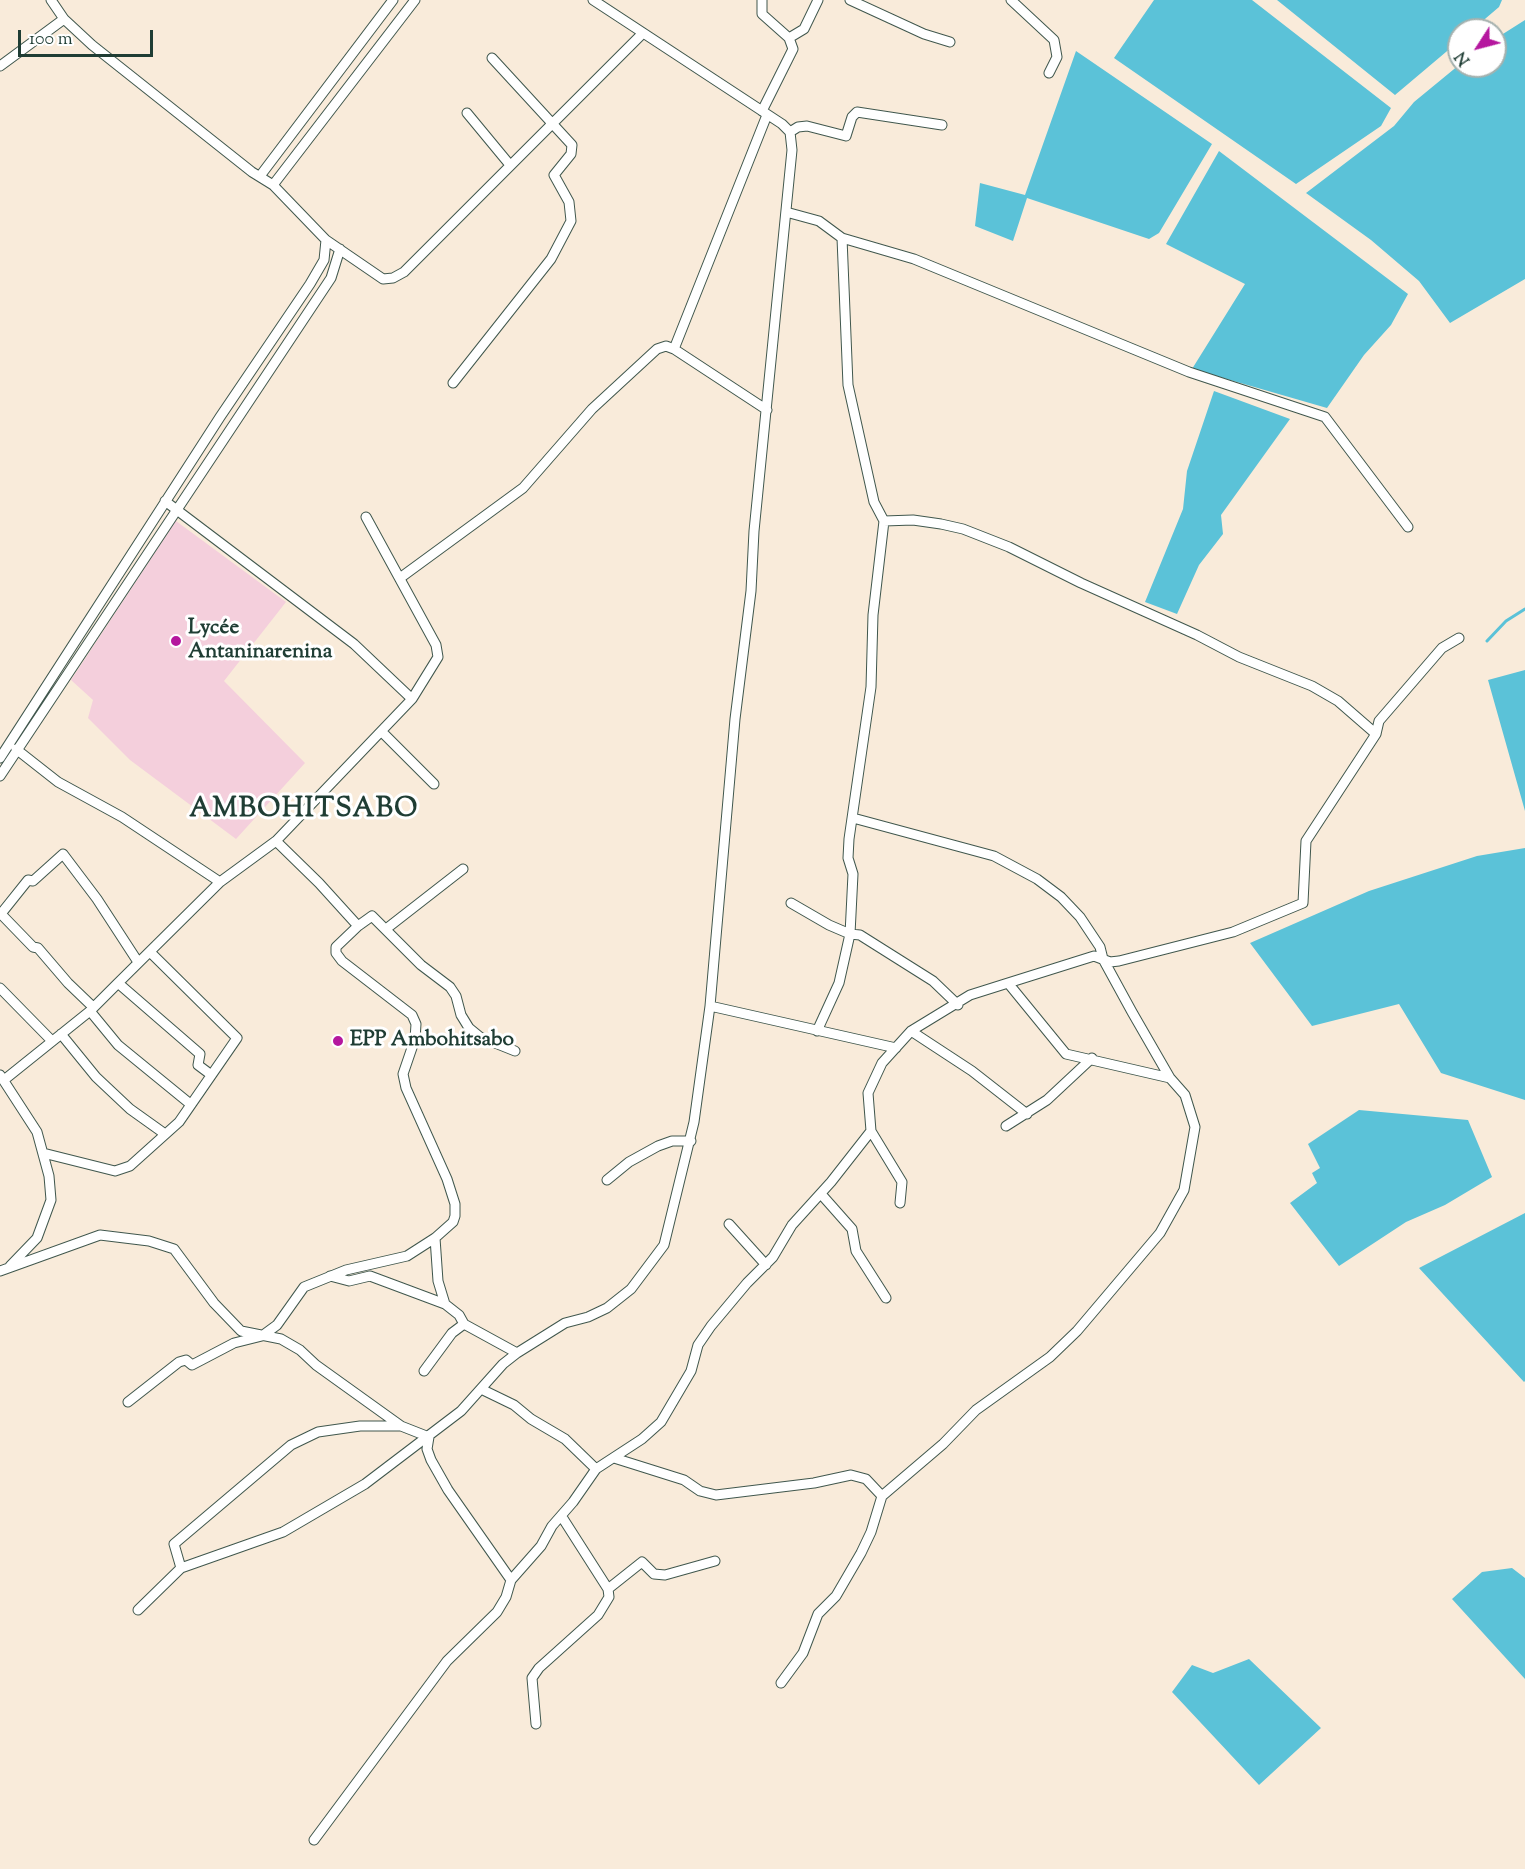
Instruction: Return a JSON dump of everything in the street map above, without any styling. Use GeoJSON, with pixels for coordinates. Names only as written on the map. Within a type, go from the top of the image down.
{"type":"FeatureCollection","features":[{"type":"Feature","properties":{"kind":"street"},"geometry":{"type":"LineString","coordinates":[[51,0],[64,19],[92,45],[273,185],[326,240],[383,279],[393,278],[404,272],[642,34]]}},
{"type":"Feature","properties":{"kind":"street"},"geometry":{"type":"LineString","coordinates":[[260,176],[393,0]]}},
{"type":"Feature","properties":{"kind":"street"},"geometry":{"type":"LineString","coordinates":[[273,185],[415,0]]}},
{"type":"Feature","properties":{"kind":"street"},"geometry":{"type":"LineString","coordinates":[[138,1610],[181,1568],[283,1532],[365,1484],[461,1411],[503,1364],[517,1353],[565,1323],[588,1317],[607,1308],[631,1289],[664,1245],[691,1141],[710,1006],[792,150],[790,132],[765,113],[593,0]]}},
{"type":"Feature","properties":{"kind":"street"},"geometry":{"type":"LineString","coordinates":[[674,349],[765,113],[793,49],[789,38],[762,14],[762,0]]}},
{"type":"Feature","properties":{"kind":"street"},"geometry":{"type":"LineString","coordinates":[[789,38],[804,29],[818,0]]}},
{"type":"Feature","properties":{"kind":"street"},"geometry":{"type":"LineString","coordinates":[[850,0],[924,34],[950,42]]}},
{"type":"Feature","properties":{"kind":"street"},"geometry":{"type":"LineString","coordinates":[[1011,0],[1054,40],[1057,57],[1049,73]]}},
{"type":"Feature","properties":{"kind":"street"},"geometry":{"type":"LineString","coordinates":[[0,66],[64,19]]}},
{"type":"Feature","properties":{"kind":"street"},"geometry":{"type":"LineString","coordinates":[[453,383],[551,259],[571,221],[569,202],[554,176],[573,149],[554,122],[492,58]]}},
{"type":"Feature","properties":{"kind":"street"},"geometry":{"type":"LineString","coordinates":[[790,132],[798,127],[807,126],[846,136],[852,117],[857,112],[942,125]]}},
{"type":"Feature","properties":{"kind":"street"},"geometry":{"type":"LineString","coordinates":[[467,113],[510,165]]}},
{"type":"Feature","properties":{"kind":"street"},"geometry":{"type":"LineString","coordinates":[[786,212],[819,221],[843,238],[914,259],[1189,372],[1325,417],[1408,527]]}},
{"type":"Feature","properties":{"kind":"street"},"geometry":{"type":"LineString","coordinates":[[817,1031],[839,983],[850,934],[853,874],[849,858],[849,839],[871,687],[873,615],[884,521],[874,502],[851,406],[843,238]]}},
{"type":"Feature","properties":{"kind":"street"},"geometry":{"type":"LineString","coordinates":[[0,776],[17,742],[165,501],[324,261],[326,240]]}},
{"type":"Feature","properties":{"kind":"street"},"geometry":{"type":"LineString","coordinates":[[70,659],[234,426],[332,278],[340,249]]}},
{"type":"Feature","properties":{"kind":"street"},"geometry":{"type":"LineString","coordinates":[[400,578],[523,488],[592,409],[657,349],[666,346],[674,349],[766,410]]}},
{"type":"Feature","properties":{"kind":"street"},"geometry":{"type":"LineString","coordinates":[[220,417],[234,426]]}},
{"type":"Feature","properties":{"kind":"street"},"geometry":{"type":"LineString","coordinates":[[165,501],[354,644],[412,699]]}},
{"type":"Feature","properties":{"kind":"street"},"geometry":{"type":"LineString","coordinates":[[4,1270],[37,1238],[51,1200],[43,1152],[37,1132],[2,1078],[92,1009],[220,882],[276,841],[412,699],[438,657],[436,645],[366,517]]}},
{"type":"Feature","properties":{"kind":"street"},"geometry":{"type":"LineString","coordinates":[[884,521],[913,520],[940,524],[963,529],[1009,547],[1081,583],[1197,634],[1239,657],[1311,686],[1338,701],[1376,734]]}},
{"type":"Feature","properties":{"kind":"street"},"geometry":{"type":"LineString","coordinates":[[900,1203],[902,1182],[870,1131],[868,1093],[882,1063],[911,1031],[958,1005],[970,995],[1094,956],[1119,961],[1233,932],[1303,903],[1306,841],[1376,734],[1379,721],[1442,648],[1459,638]]}},
{"type":"Feature","properties":{"kind":"street"},"geometry":{"type":"LineString","coordinates":[[382,732],[434,784]]}},
{"type":"Feature","properties":{"kind":"street"},"geometry":{"type":"LineString","coordinates":[[0,758],[17,742]]}},
{"type":"Feature","properties":{"kind":"street"},"geometry":{"type":"LineString","coordinates":[[17,742],[58,782],[122,817],[220,882]]}},
{"type":"Feature","properties":{"kind":"street"},"geometry":{"type":"LineString","coordinates":[[781,1683],[803,1653],[818,1614],[836,1596],[861,1553],[872,1532],[882,1496],[943,1444],[975,1410],[1050,1357],[1077,1331],[1160,1233],[1184,1190],[1195,1127],[1185,1095],[1170,1078],[1095,940],[1071,907],[1048,887],[994,856],[853,818]]}},
{"type":"Feature","properties":{"kind":"street"},"geometry":{"type":"LineString","coordinates":[[276,841],[358,926]]}},
{"type":"Feature","properties":{"kind":"street"},"geometry":{"type":"LineString","coordinates":[[138,962],[97,899],[63,854],[33,881],[28,880],[0,915],[33,948],[38,948],[92,1009],[118,1045],[189,1103]]}},
{"type":"Feature","properties":{"kind":"street"},"geometry":{"type":"LineString","coordinates":[[386,929],[463,869]]}},
{"type":"Feature","properties":{"kind":"street"},"geometry":{"type":"LineString","coordinates":[[791,903],[850,934],[860,935],[933,981],[958,1005]]}},
{"type":"Feature","properties":{"kind":"street"},"geometry":{"type":"LineString","coordinates":[[128,1402],[179,1362],[186,1360],[192,1365],[234,1343],[262,1336],[277,1325],[304,1287],[330,1276],[407,1256],[435,1238],[453,1222],[455,1204],[447,1179],[406,1088],[403,1074],[411,1058],[416,1024],[412,1015],[342,961],[336,953],[336,947],[358,926],[372,916],[421,964],[450,987],[456,996],[461,1016],[469,1028],[497,1046],[515,1051]]}},
{"type":"Feature","properties":{"kind":"street"},"geometry":{"type":"LineString","coordinates":[[43,1152],[115,1171],[130,1166],[178,1122],[189,1103],[237,1038],[150,952]]}},
{"type":"Feature","properties":{"kind":"street"},"geometry":{"type":"LineString","coordinates":[[118,983],[200,1054],[198,1065],[210,1074]]}},
{"type":"Feature","properties":{"kind":"street"},"geometry":{"type":"LineString","coordinates":[[1008,983],[1066,1053],[1170,1078]]}},
{"type":"Feature","properties":{"kind":"street"},"geometry":{"type":"LineString","coordinates":[[0,988],[52,1041]]}},
{"type":"Feature","properties":{"kind":"street"},"geometry":{"type":"LineString","coordinates":[[710,1006],[896,1048]]}},
{"type":"Feature","properties":{"kind":"street"},"geometry":{"type":"LineString","coordinates":[[911,1031],[970,1070],[1027,1114]]}},
{"type":"Feature","properties":{"kind":"street"},"geometry":{"type":"LineString","coordinates":[[61,1034],[96,1077],[130,1109],[165,1134]]}},
{"type":"Feature","properties":{"kind":"street"},"geometry":{"type":"LineString","coordinates":[[1006,1126],[1047,1100],[1092,1058]]}},
{"type":"Feature","properties":{"kind":"street"},"geometry":{"type":"LineString","coordinates":[[314,1840],[447,1661],[497,1612],[506,1597],[511,1580],[562,1517],[596,1469],[662,1422],[691,1371],[698,1345],[747,1283],[766,1265],[792,1225],[821,1194],[870,1131]]}},
{"type":"Feature","properties":{"kind":"street"},"geometry":{"type":"LineString","coordinates":[[608,1180],[629,1162],[658,1146],[672,1141],[691,1141]]}},
{"type":"Feature","properties":{"kind":"street"},"geometry":{"type":"LineString","coordinates":[[821,1194],[852,1229],[856,1251],[886,1298]]}},
{"type":"Feature","properties":{"kind":"street"},"geometry":{"type":"LineString","coordinates":[[729,1224],[766,1265]]}},
{"type":"Feature","properties":{"kind":"street"},"geometry":{"type":"LineString","coordinates":[[4,1270],[100,1235],[149,1241],[174,1249],[228,1320],[241,1332],[281,1340],[300,1350],[316,1365],[401,1426],[429,1437]]}},
{"type":"Feature","properties":{"kind":"street"},"geometry":{"type":"LineString","coordinates":[[435,1238],[438,1281],[445,1304]]}},
{"type":"Feature","properties":{"kind":"street"},"geometry":{"type":"LineString","coordinates":[[330,1276],[349,1281],[370,1276],[445,1304],[459,1314],[464,1324],[517,1353]]}},
{"type":"Feature","properties":{"kind":"street"},"geometry":{"type":"LineString","coordinates":[[424,1371],[452,1333],[464,1324]]}},
{"type":"Feature","properties":{"kind":"street"},"geometry":{"type":"LineString","coordinates":[[481,1389],[514,1405],[531,1419],[565,1439],[596,1469]]}},
{"type":"Feature","properties":{"kind":"street"},"geometry":{"type":"LineString","coordinates":[[181,1568],[174,1544],[291,1445],[318,1432],[360,1426],[401,1426]]}},
{"type":"Feature","properties":{"kind":"street"},"geometry":{"type":"LineString","coordinates":[[429,1437],[427,1449],[448,1490],[511,1580]]}},
{"type":"Feature","properties":{"kind":"street"},"geometry":{"type":"LineString","coordinates":[[614,1458],[684,1480],[700,1491],[716,1495],[814,1483],[851,1475],[866,1479],[882,1496]]}},
{"type":"Feature","properties":{"kind":"street"},"geometry":{"type":"LineString","coordinates":[[536,1724],[532,1678],[539,1668],[598,1616],[607,1604],[608,1589],[562,1517]]}},
{"type":"Feature","properties":{"kind":"street"},"geometry":{"type":"LineString","coordinates":[[608,1589],[642,1562],[654,1574],[665,1575],[690,1566],[715,1561]]}},
{"type":"Feature","properties":{"kind":"shaded area","name":"Lycée Antaninarenina"},"geometry":{"type":"Polygon","coordinates":[[[176,521],[286,602],[224,681],[305,763],[236,839],[130,760],[88,718],[93,700],[71,680],[176,521]]]}},
{"type":"Feature","properties":{"kind":"water"},"geometry":{"type":"Polygon","coordinates":[[[1154,0],[1252,0],[1391,108],[1381,126],[1296,184],[1114,58],[1154,0]]]}},
{"type":"Feature","properties":{"kind":"water"},"geometry":{"type":"Polygon","coordinates":[[[1277,0],[1502,0],[1499,7],[1486,18],[1447,18],[1447,51],[1395,95],[1277,0]]]}},
{"type":"Feature","properties":{"kind":"water"},"geometry":{"type":"Polygon","coordinates":[[[1525,20],[1525,279],[1450,323],[1419,281],[1371,240],[1306,193],[1394,126],[1414,102],[1447,75],[1447,78],[1507,78],[1507,31],[1525,20]]]}},
{"type":"Feature","properties":{"kind":"water"},"geometry":{"type":"Polygon","coordinates":[[[1076,51],[1212,144],[1159,233],[1149,239],[1027,198],[1013,241],[975,226],[980,183],[1025,195],[1076,51]]]}},
{"type":"Feature","properties":{"kind":"water"},"geometry":{"type":"Polygon","coordinates":[[[1219,151],[1408,294],[1391,325],[1364,355],[1327,408],[1192,369],[1245,284],[1166,244],[1219,151]]]}},
{"type":"Feature","properties":{"kind":"water"},"geometry":{"type":"Polygon","coordinates":[[[1214,391],[1290,419],[1221,515],[1223,534],[1199,565],[1177,614],[1145,602],[1183,509],[1187,471],[1214,391]]]}},
{"type":"Feature","properties":{"kind":"water"},"geometry":{"type":"Polygon","coordinates":[[[1525,670],[1525,811],[1488,680],[1525,670]]]}},
{"type":"Feature","properties":{"kind":"water"},"geometry":{"type":"Polygon","coordinates":[[[1525,848],[1525,1100],[1441,1073],[1399,1004],[1312,1026],[1250,943],[1369,891],[1477,856],[1525,848]]]}},
{"type":"Feature","properties":{"kind":"water"},"geometry":{"type":"Polygon","coordinates":[[[1359,1110],[1468,1120],[1492,1177],[1445,1205],[1406,1222],[1339,1266],[1290,1203],[1317,1183],[1312,1173],[1320,1168],[1308,1144],[1359,1110]]]}},
{"type":"Feature","properties":{"kind":"water"},"geometry":{"type":"Polygon","coordinates":[[[1525,1213],[1525,1381],[1524,1382],[1419,1268],[1525,1213]]]}},
{"type":"Feature","properties":{"kind":"water"},"geometry":{"type":"Polygon","coordinates":[[[1512,1568],[1525,1578],[1525,1679],[1452,1599],[1482,1572],[1512,1568]]]}},
{"type":"Feature","properties":{"kind":"water"},"geometry":{"type":"Polygon","coordinates":[[[1249,1659],[1321,1728],[1259,1785],[1172,1692],[1192,1665],[1213,1673],[1249,1659]]]}},
{"type":"Feature","properties":{"kind":"waterway"},"geometry":{"type":"LineString","coordinates":[[1487,641],[1506,621],[1525,609]]}},
{"type":"Feature","properties":{"kind":"place","name":"Lycée Antaninarenina"},"geometry":{"type":"Point","coordinates":[176,641]}},
{"type":"Feature","properties":{"kind":"place","name":"EPP Ambohitsabo"},"geometry":{"type":"Point","coordinates":[338,1041]}},
{"type":"Feature","properties":{"kind":"district","name":"AMBOHITSABO"},"geometry":{"type":"Point","coordinates":[304,811]}}]}
